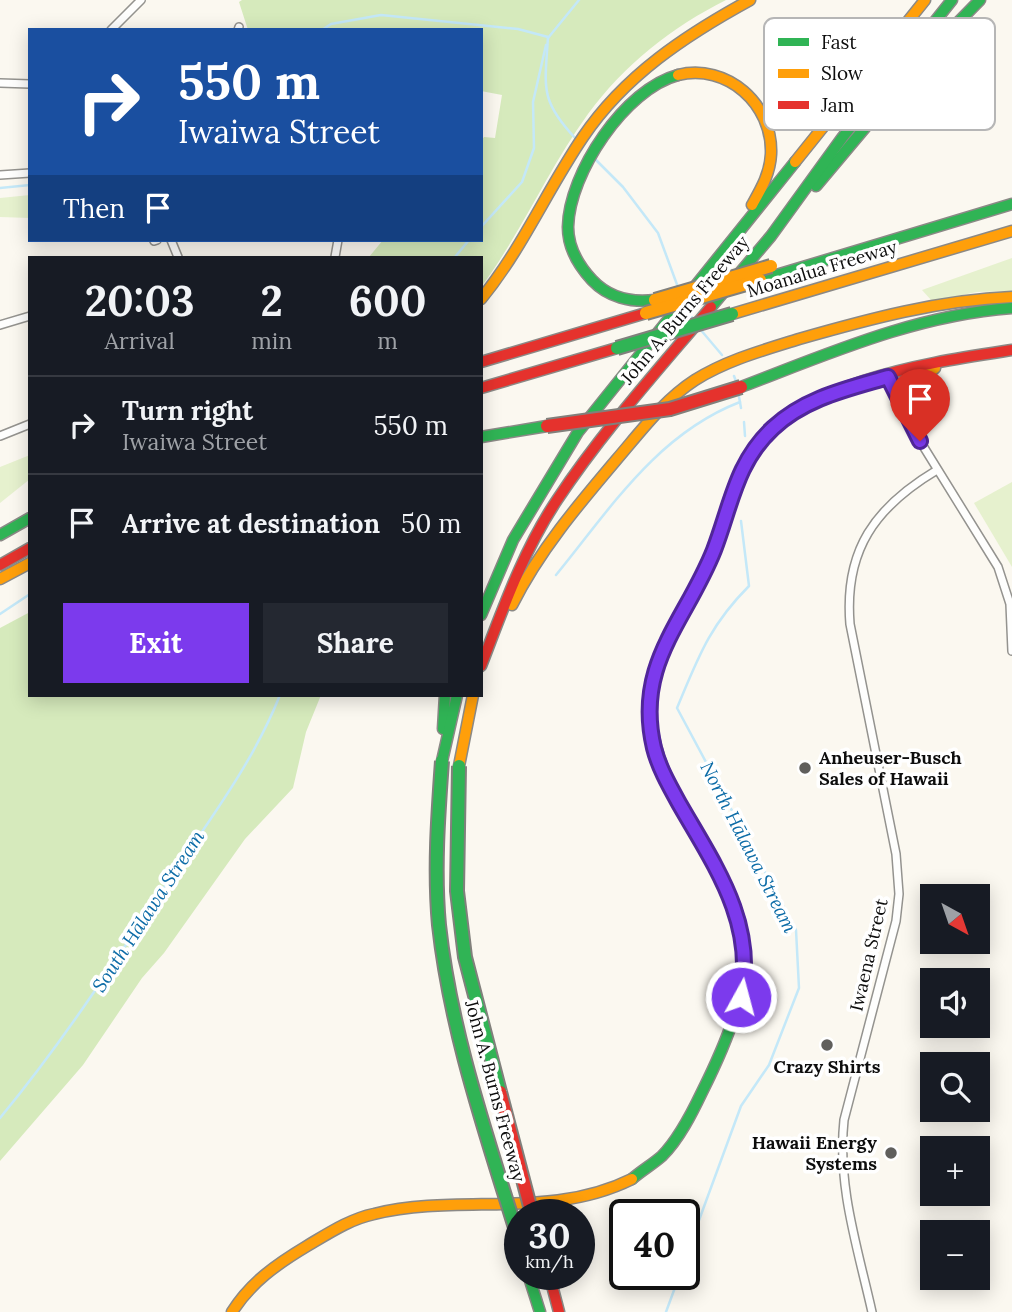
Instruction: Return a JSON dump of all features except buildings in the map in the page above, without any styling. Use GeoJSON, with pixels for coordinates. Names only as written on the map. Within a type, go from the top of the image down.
{"type":"FeatureCollection","features":[{"type":"Feature","properties":{"kind":"main road"},"geometry":{"type":"LineString","coordinates":[[483,296],[515,253],[587,130],[617,91],[648,63],[690,33],[750,0]]}},
{"type":"Feature","properties":{"kind":"main road","name":"John A. Burns Freeway"},"geometry":{"type":"LineString","coordinates":[[910,18],[925,0]]}},
{"type":"Feature","properties":{"kind":"main road","name":"John A. Burns Freeway"},"geometry":{"type":"LineString","coordinates":[[938,18],[952,0]]}},
{"type":"Feature","properties":{"kind":"main road"},"geometry":{"type":"LineString","coordinates":[[962,18],[980,0]]}},
{"type":"Feature","properties":{"kind":"main road"},"geometry":{"type":"LineString","coordinates":[[764,122],[756,103],[739,86],[719,76],[697,72],[673,75],[648,88],[635,100],[602,142],[582,176],[572,200],[568,227],[577,259],[590,278],[610,293],[634,301],[655,300],[771,267],[867,247]]}},
{"type":"Feature","properties":{"kind":"main road"},"geometry":{"type":"LineString","coordinates":[[699,279],[755,201],[768,177],[771,138],[768,130]]}},
{"type":"Feature","properties":{"kind":"main road","name":"John A. Burns Freeway"},"geometry":{"type":"LineString","coordinates":[[483,610],[513,540],[556,467],[605,396],[820,130]]}},
{"type":"Feature","properties":{"kind":"main road","name":"John A. Burns Freeway"},"geometry":{"type":"LineString","coordinates":[[483,662],[518,570],[556,502],[627,405],[771,236],[848,130]]}},
{"type":"Feature","properties":{"kind":"main road"},"geometry":{"type":"LineString","coordinates":[[771,236],[865,130]]}},
{"type":"Feature","properties":{"kind":"main road"},"geometry":{"type":"LineString","coordinates":[[933,228],[1012,198]]}},
{"type":"Feature","properties":{"kind":"main road","name":"Moanalua Freeway"},"geometry":{"type":"LineString","coordinates":[[483,361],[1012,204]]}},
{"type":"Feature","properties":{"kind":"main road","name":"Moanalua Freeway"},"geometry":{"type":"LineString","coordinates":[[483,387],[1012,230]]}},
{"type":"Feature","properties":{"kind":"main road"},"geometry":{"type":"LineString","coordinates":[[483,663],[516,596],[547,546],[661,409],[689,384],[732,362],[782,344],[900,312],[938,304],[1012,298]]}},
{"type":"Feature","properties":{"kind":"main road"},"geometry":{"type":"LineString","coordinates":[[483,437],[670,410],[925,322],[968,312],[1012,308]]}},
{"type":"Feature","properties":{"kind":"main road"},"geometry":{"type":"LineString","coordinates":[[232,1312],[248,1287],[267,1269],[357,1219],[402,1209],[550,1204],[589,1196],[641,1172],[664,1152],[681,1132],[732,1024],[744,982],[745,954],[741,925],[728,891],[657,758],[650,723],[650,691],[663,646],[714,550],[735,483],[756,446],[784,418],[811,401],[888,377],[941,363],[1012,350]]}},
{"type":"Feature","properties":{"kind":"main road"},"geometry":{"type":"LineString","coordinates":[[906,413],[914,387],[941,363]]}},
{"type":"Feature","properties":{"kind":"main road"},"geometry":{"type":"LineString","coordinates":[[0,535],[28,519]]}},
{"type":"Feature","properties":{"kind":"main road"},"geometry":{"type":"LineString","coordinates":[[0,565],[28,549]]}},
{"type":"Feature","properties":{"kind":"main road"},"geometry":{"type":"LineString","coordinates":[[0,579],[28,564]]}},
{"type":"Feature","properties":{"kind":"main road"},"geometry":{"type":"LineString","coordinates":[[442,761],[445,697]]}},
{"type":"Feature","properties":{"kind":"main road","name":"John A. Burns Freeway"},"geometry":{"type":"LineString","coordinates":[[457,697],[442,761],[436,835],[441,944],[458,1032],[507,1199]]}},
{"type":"Feature","properties":{"kind":"main road","name":"John A. Burns Freeway"},"geometry":{"type":"LineString","coordinates":[[473,697],[459,766],[457,891],[464,957],[529,1199]]}},
{"type":"Feature","properties":{"kind":"main road"},"geometry":{"type":"LineString","coordinates":[[533,1290],[540,1312]]}},
{"type":"Feature","properties":{"kind":"main road"},"geometry":{"type":"LineString","coordinates":[[553,1290],[559,1312]]}},
{"type":"Feature","properties":{"kind":"street"},"geometry":{"type":"LineString","coordinates":[[113,28],[141,0]]}},
{"type":"Feature","properties":{"kind":"street"},"geometry":{"type":"LineString","coordinates":[[0,83],[28,84]]}},
{"type":"Feature","properties":{"kind":"street"},"geometry":{"type":"LineString","coordinates":[[0,176],[28,173]]}},
{"type":"Feature","properties":{"kind":"street"},"geometry":{"type":"LineString","coordinates":[[0,325],[28,317]]}},
{"type":"Feature","properties":{"kind":"street"},"geometry":{"type":"LineString","coordinates":[[888,377],[937,470],[998,567],[1010,604],[1012,651]]}},
{"type":"Feature","properties":{"kind":"street"},"geometry":{"type":"LineString","coordinates":[[0,436],[28,426]]}},
{"type":"Feature","properties":{"kind":"street","name":"Iwaena Street"},"geometry":{"type":"LineString","coordinates":[[872,1312],[844,1185],[841,1147],[844,1120],[896,920],[899,872],[850,624],[849,595],[856,557],[874,522],[905,490],[937,470]]}},
{"type":"Feature","properties":{"kind":"green space"},"geometry":{"type":"Polygon","coordinates":[[[726,0],[668,35],[633,64],[602,96],[560,156],[483,284],[483,256],[370,256],[381,242],[483,242],[483,138],[495,138],[502,95],[483,91],[483,28],[247,28],[239,2],[726,0]]]}},
{"type":"Feature","properties":{"kind":"green space"},"geometry":{"type":"Polygon","coordinates":[[[28,195],[28,218],[0,217],[0,198],[28,195]]]}},
{"type":"Feature","properties":{"kind":"green space"},"geometry":{"type":"Polygon","coordinates":[[[1012,258],[1012,291],[977,292],[932,301],[922,290],[1012,258]]]}},
{"type":"Feature","properties":{"kind":"green space"},"geometry":{"type":"Polygon","coordinates":[[[28,456],[28,481],[0,503],[0,467],[28,456]]]}},
{"type":"Feature","properties":{"kind":"green space"},"geometry":{"type":"Polygon","coordinates":[[[1012,482],[1012,567],[974,503],[1012,482]]]}},
{"type":"Feature","properties":{"kind":"green space"},"geometry":{"type":"Polygon","coordinates":[[[28,613],[28,697],[320,697],[306,732],[293,788],[245,839],[164,953],[142,978],[83,1065],[0,1161],[0,628],[28,613]]]}},
{"type":"Feature","properties":{"kind":"waterway"},"geometry":{"type":"LineString","coordinates":[[548,38],[579,0]]}},
{"type":"Feature","properties":{"kind":"waterway"},"geometry":{"type":"LineString","coordinates":[[325,28],[331,24],[381,15],[518,29],[548,37]]}},
{"type":"Feature","properties":{"kind":"waterway","name":"North Hālawa Stream"},"geometry":{"type":"LineString","coordinates":[[548,37],[546,81],[550,103],[576,139]]}},
{"type":"Feature","properties":{"kind":"waterway","name":"South Hālawa Stream"},"geometry":{"type":"LineString","coordinates":[[483,225],[522,182],[534,148],[533,102],[546,45]]}},
{"type":"Feature","properties":{"kind":"waterway","name":"North Hālawa Stream"},"geometry":{"type":"LineString","coordinates":[[595,159],[623,187],[658,233],[679,290]]}},
{"type":"Feature","properties":{"kind":"waterway"},"geometry":{"type":"LineString","coordinates":[[0,188],[28,185]]}},
{"type":"Feature","properties":{"kind":"waterway","name":"South Hālawa Stream"},"geometry":{"type":"LineString","coordinates":[[456,256],[467,242]]}},
{"type":"Feature","properties":{"kind":"waterway","name":"North Hālawa Stream"},"geometry":{"type":"LineString","coordinates":[[685,306],[694,321]]}},
{"type":"Feature","properties":{"kind":"waterway","name":"North Hālawa Stream"},"geometry":{"type":"LineString","coordinates":[[700,329],[722,355]]}},
{"type":"Feature","properties":{"kind":"waterway","name":"North Hālawa Stream"},"geometry":{"type":"LineString","coordinates":[[734,376],[737,384]]}},
{"type":"Feature","properties":{"kind":"waterway","name":"North Hālawa Stream"},"geometry":{"type":"LineString","coordinates":[[738,391],[741,408]]}},
{"type":"Feature","properties":{"kind":"waterway"},"geometry":{"type":"LineString","coordinates":[[556,575],[616,500],[660,453],[710,416],[740,402]]}},
{"type":"Feature","properties":{"kind":"waterway","name":"North Hālawa Stream"},"geometry":{"type":"LineString","coordinates":[[744,422],[745,436]]}},
{"type":"Feature","properties":{"kind":"waterway","name":"North Hālawa Stream"},"geometry":{"type":"LineString","coordinates":[[700,1217],[741,1106],[769,1065],[799,988],[796,930],[677,708],[698,658],[714,629],[749,586],[741,521]]}},
{"type":"Feature","properties":{"kind":"waterway"},"geometry":{"type":"LineString","coordinates":[[0,614],[28,595]]}},
{"type":"Feature","properties":{"kind":"waterway","name":"South Hālawa Stream"},"geometry":{"type":"LineString","coordinates":[[0,1118],[87,1002],[214,815],[257,744],[279,697]]}},
{"type":"Feature","properties":{"kind":"waterway","name":"North Hālawa Stream"},"geometry":{"type":"LineString","coordinates":[[666,1312],[674,1290]]}},
{"type":"Feature","properties":{"kind":"traffic: fast"},"geometry":{"type":"LineString","coordinates":[[938,18],[952,0]]}},
{"type":"Feature","properties":{"kind":"traffic: fast"},"geometry":{"type":"LineString","coordinates":[[962,18],[980,0]]}},
{"type":"Feature","properties":{"kind":"traffic: fast"},"geometry":{"type":"LineString","coordinates":[[655,300],[620,298],[598,286],[575,256],[568,227],[578,182],[604,136],[620,115],[639,97],[658,83],[678,75]]}},
{"type":"Feature","properties":{"kind":"traffic: fast"},"geometry":{"type":"LineString","coordinates":[[711,307],[771,236],[848,130]]}},
{"type":"Feature","properties":{"kind":"traffic: fast"},"geometry":{"type":"LineString","coordinates":[[816,186],[863,130]]}},
{"type":"Feature","properties":{"kind":"traffic: fast"},"geometry":{"type":"LineString","coordinates":[[483,610],[513,540],[578,432],[795,162]]}},
{"type":"Feature","properties":{"kind":"traffic: fast"},"geometry":{"type":"LineString","coordinates":[[760,280],[1012,204]]}},
{"type":"Feature","properties":{"kind":"traffic: fast"},"geometry":{"type":"LineString","coordinates":[[741,387],[908,327],[976,312],[1012,308]]}},
{"type":"Feature","properties":{"kind":"traffic: fast"},"geometry":{"type":"LineString","coordinates":[[617,348],[732,314]]}},
{"type":"Feature","properties":{"kind":"traffic: fast"},"geometry":{"type":"LineString","coordinates":[[483,437],[547,426]]}},
{"type":"Feature","properties":{"kind":"traffic: fast"},"geometry":{"type":"LineString","coordinates":[[0,535],[28,519]]}},
{"type":"Feature","properties":{"kind":"traffic: fast"},"geometry":{"type":"LineString","coordinates":[[443,729],[445,697]]}},
{"type":"Feature","properties":{"kind":"traffic: fast"},"geometry":{"type":"LineString","coordinates":[[442,761],[457,697]]}},
{"type":"Feature","properties":{"kind":"traffic: fast"},"geometry":{"type":"LineString","coordinates":[[442,761],[438,823],[439,925],[461,1047],[506,1199]]}},
{"type":"Feature","properties":{"kind":"traffic: fast"},"geometry":{"type":"LineString","coordinates":[[459,766],[457,891],[465,957],[500,1092]]}},
{"type":"Feature","properties":{"kind":"traffic: fast"},"geometry":{"type":"LineString","coordinates":[[632,1179],[662,1156],[679,1134],[713,1070],[732,1025],[743,978],[744,954],[742,930],[735,906]]}},
{"type":"Feature","properties":{"kind":"traffic: fast"},"geometry":{"type":"LineString","coordinates":[[533,1290],[540,1312]]}},
{"type":"Feature","properties":{"kind":"traffic: slow"},"geometry":{"type":"LineString","coordinates":[[483,296],[522,240],[583,137],[618,94],[680,42],[750,0]]}},
{"type":"Feature","properties":{"kind":"traffic: slow"},"geometry":{"type":"LineString","coordinates":[[911,18],[925,0]]}},
{"type":"Feature","properties":{"kind":"traffic: slow"},"geometry":{"type":"LineString","coordinates":[[678,75],[713,75],[729,82],[744,91],[764,119]]}},
{"type":"Feature","properties":{"kind":"traffic: slow"},"geometry":{"type":"LineString","coordinates":[[752,205],[769,168],[771,154],[768,130]]}},
{"type":"Feature","properties":{"kind":"traffic: slow"},"geometry":{"type":"LineString","coordinates":[[795,162],[821,130]]}},
{"type":"Feature","properties":{"kind":"traffic: slow"},"geometry":{"type":"LineString","coordinates":[[732,314],[1012,231]]}},
{"type":"Feature","properties":{"kind":"traffic: slow"},"geometry":{"type":"LineString","coordinates":[[655,300],[771,266]]}},
{"type":"Feature","properties":{"kind":"traffic: slow"},"geometry":{"type":"LineString","coordinates":[[646,313],[760,280]]}},
{"type":"Feature","properties":{"kind":"traffic: slow"},"geometry":{"type":"LineString","coordinates":[[512,605],[547,547],[588,494],[653,416],[695,380],[746,356],[852,324],[931,306],[1012,297]]}},
{"type":"Feature","properties":{"kind":"traffic: slow"},"geometry":{"type":"LineString","coordinates":[[906,413],[914,386],[935,368]]}},
{"type":"Feature","properties":{"kind":"traffic: slow"},"geometry":{"type":"LineString","coordinates":[[0,579],[28,564]]}},
{"type":"Feature","properties":{"kind":"traffic: slow"},"geometry":{"type":"LineString","coordinates":[[706,567],[673,629],[657,668],[651,701],[653,733],[661,763],[674,792],[722,877],[735,906]]}},
{"type":"Feature","properties":{"kind":"traffic: slow"},"geometry":{"type":"LineString","coordinates":[[459,766],[473,697]]}},
{"type":"Feature","properties":{"kind":"traffic: slow"},"geometry":{"type":"LineString","coordinates":[[232,1312],[256,1283],[275,1267],[332,1231],[365,1216],[439,1205],[537,1203],[569,1199],[632,1179]]}},
{"type":"Feature","properties":{"kind":"traffic: jam"},"geometry":{"type":"LineString","coordinates":[[483,661],[524,560],[557,500],[612,426],[711,307]]}},
{"type":"Feature","properties":{"kind":"traffic: jam"},"geometry":{"type":"LineString","coordinates":[[483,361],[646,313]]}},
{"type":"Feature","properties":{"kind":"traffic: jam"},"geometry":{"type":"LineString","coordinates":[[483,387],[617,348]]}},
{"type":"Feature","properties":{"kind":"traffic: jam"},"geometry":{"type":"LineString","coordinates":[[706,567],[735,484],[748,458],[771,431],[799,410],[832,393],[905,369],[1012,350]]}},
{"type":"Feature","properties":{"kind":"traffic: jam"},"geometry":{"type":"LineString","coordinates":[[547,426],[670,409],[741,387]]}},
{"type":"Feature","properties":{"kind":"traffic: jam"},"geometry":{"type":"LineString","coordinates":[[0,565],[28,549]]}},
{"type":"Feature","properties":{"kind":"traffic: jam"},"geometry":{"type":"LineString","coordinates":[[500,1092],[528,1199]]}},
{"type":"Feature","properties":{"kind":"traffic: jam"},"geometry":{"type":"LineString","coordinates":[[553,1290],[559,1312]]}},
{"type":"Feature","properties":{"kind":"place","name":"Anheuser-Busch Sales of Hawaii"},"geometry":{"type":"Point","coordinates":[805,768]}},
{"type":"Feature","properties":{"kind":"place","name":"Crazy Shirts"},"geometry":{"type":"Point","coordinates":[827,1045]}},
{"type":"Feature","properties":{"kind":"place","name":"Hawaii Energy Systems"},"geometry":{"type":"Point","coordinates":[891,1153]}},
{"type":"Feature","properties":{"kind":"route"},"geometry":{"type":"LineString","coordinates":[[741,997],[745,954],[737,913],[724,882],[657,758],[651,734],[649,701],[657,663],[672,627],[714,550],[731,492],[742,468],[756,446],[775,426],[811,401],[888,377],[920,441]]}}]}
